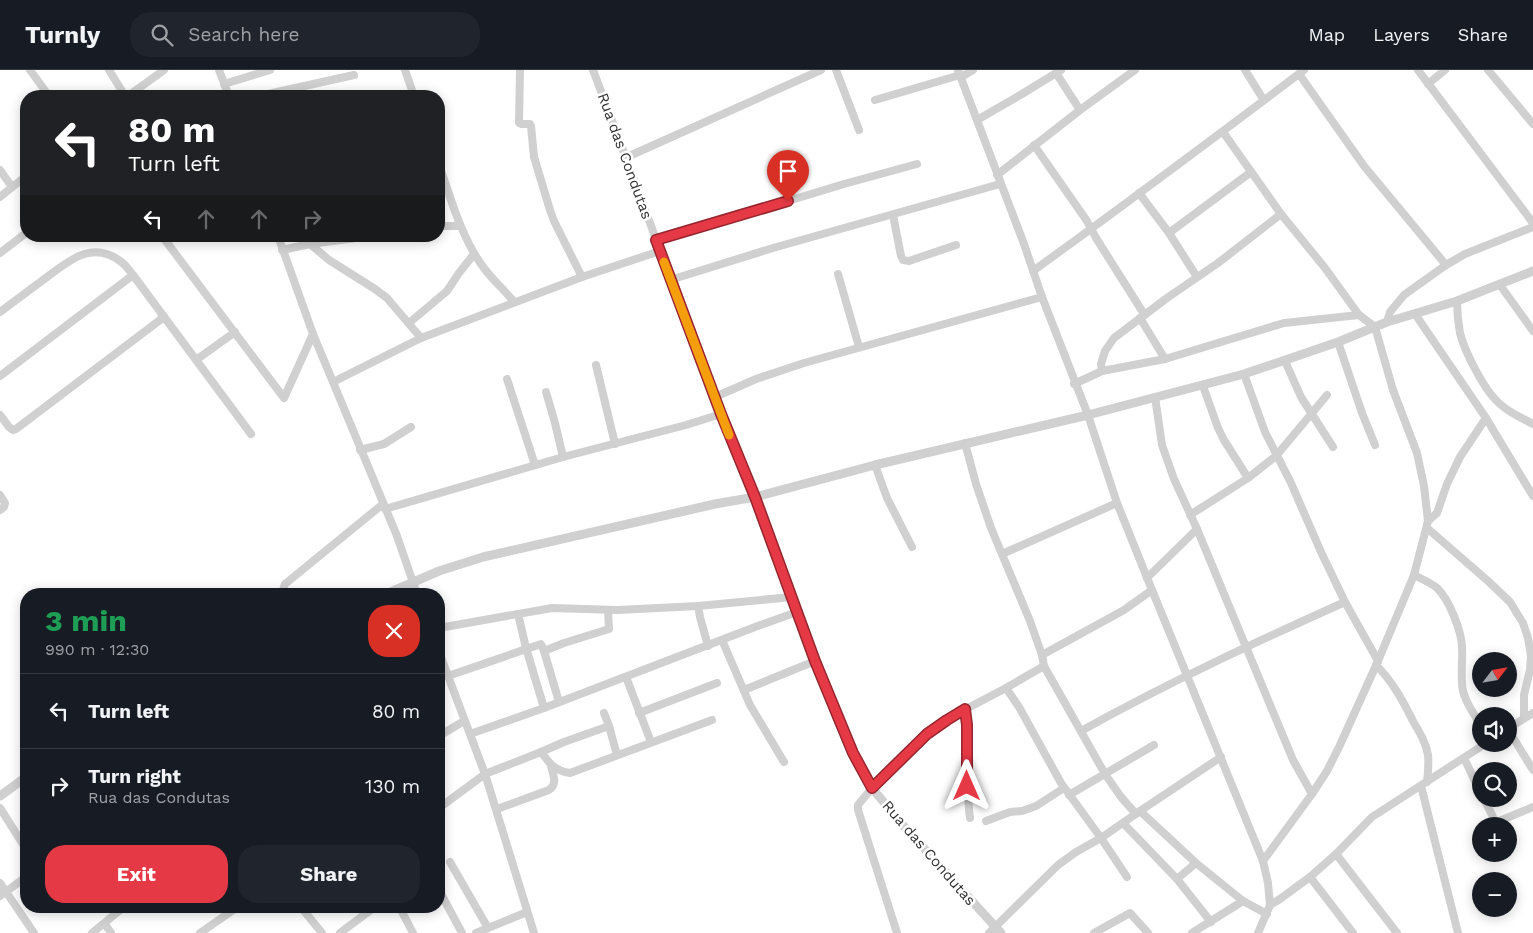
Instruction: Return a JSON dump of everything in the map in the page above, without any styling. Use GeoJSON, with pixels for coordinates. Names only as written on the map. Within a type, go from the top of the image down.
{"type":"FeatureCollection","features":[{"type":"Feature","properties":{"kind":"street"},"geometry":{"type":"LineString","coordinates":[[30,70],[45,90]]}},
{"type":"Feature","properties":{"kind":"street"},"geometry":{"type":"LineString","coordinates":[[108,70],[122,90]]}},
{"type":"Feature","properties":{"kind":"street"},"geometry":{"type":"LineString","coordinates":[[149,70],[154,77]]}},
{"type":"Feature","properties":{"kind":"street"},"geometry":{"type":"LineString","coordinates":[[135,90],[164,70]]}},
{"type":"Feature","properties":{"kind":"street"},"geometry":{"type":"LineString","coordinates":[[219,70],[226,90]]}},
{"type":"Feature","properties":{"kind":"street"},"geometry":{"type":"LineString","coordinates":[[224,84],[270,70]]}},
{"type":"Feature","properties":{"kind":"street"},"geometry":{"type":"LineString","coordinates":[[405,70],[412,90]]}},
{"type":"Feature","properties":{"kind":"street"},"geometry":{"type":"LineString","coordinates":[[520,70],[519,123],[530,124],[534,156],[550,210],[582,277]]}},
{"type":"Feature","properties":{"kind":"street","name":"Rua das Condutas"},"geometry":{"type":"LineString","coordinates":[[593,70],[627,157],[670,280],[755,497],[815,661],[853,753],[872,788],[995,931]]}},
{"type":"Feature","properties":{"kind":"street"},"geometry":{"type":"LineString","coordinates":[[627,157],[821,70]]}},
{"type":"Feature","properties":{"kind":"street"},"geometry":{"type":"LineString","coordinates":[[836,70],[860,130]]}},
{"type":"Feature","properties":{"kind":"street"},"geometry":{"type":"LineString","coordinates":[[875,100],[973,70]]}},
{"type":"Feature","properties":{"kind":"street"},"geometry":{"type":"LineString","coordinates":[[997,174],[1135,70]]}},
{"type":"Feature","properties":{"kind":"street"},"geometry":{"type":"LineString","coordinates":[[1245,70],[1263,99]]}},
{"type":"Feature","properties":{"kind":"street"},"geometry":{"type":"LineString","coordinates":[[1418,70],[1518,205],[1533,222]]}},
{"type":"Feature","properties":{"kind":"street"},"geometry":{"type":"LineString","coordinates":[[1428,84],[1445,70]]}},
{"type":"Feature","properties":{"kind":"street"},"geometry":{"type":"LineString","coordinates":[[1488,70],[1533,124]]}},
{"type":"Feature","properties":{"kind":"street"},"geometry":{"type":"LineString","coordinates":[[977,120],[1058,72],[1080,110]]}},
{"type":"Feature","properties":{"kind":"street"},"geometry":{"type":"LineString","coordinates":[[1033,271],[1302,72],[1364,166],[1446,265]]}},
{"type":"Feature","properties":{"kind":"street"},"geometry":{"type":"LineString","coordinates":[[960,74],[1074,384],[1088,415],[1118,503],[1263,861],[1270,904],[1258,933]]}},
{"type":"Feature","properties":{"kind":"street"},"geometry":{"type":"LineString","coordinates":[[286,90],[354,75]]}},
{"type":"Feature","properties":{"kind":"street"},"geometry":{"type":"LineString","coordinates":[[1223,132],[1281,214],[1325,268],[1359,315],[1375,327],[1393,390],[1418,453],[1424,486],[1427,525],[1414,575],[1340,745],[1327,771],[1312,794],[1263,861]]}},
{"type":"Feature","properties":{"kind":"street"},"geometry":{"type":"LineString","coordinates":[[1034,145],[1088,220],[1091,229],[1165,359]]}},
{"type":"Feature","properties":{"kind":"street"},"geometry":{"type":"LineString","coordinates":[[656,240],[917,164]]}},
{"type":"Feature","properties":{"kind":"street"},"geometry":{"type":"LineString","coordinates":[[0,170],[12,187]]}},
{"type":"Feature","properties":{"kind":"street"},"geometry":{"type":"LineString","coordinates":[[1169,233],[1251,172]]}},
{"type":"Feature","properties":{"kind":"street"},"geometry":{"type":"LineString","coordinates":[[0,197],[20,181]]}},
{"type":"Feature","properties":{"kind":"street"},"geometry":{"type":"LineString","coordinates":[[445,182],[460,226],[474,254],[485,270],[514,302]]}},
{"type":"Feature","properties":{"kind":"street"},"geometry":{"type":"LineString","coordinates":[[670,280],[773,248],[1000,184]]}},
{"type":"Feature","properties":{"kind":"street"},"geometry":{"type":"LineString","coordinates":[[1139,193],[1169,233],[1197,277]]}},
{"type":"Feature","properties":{"kind":"street"},"geometry":{"type":"LineString","coordinates":[[1102,371],[1101,364],[1109,343],[1142,316],[1281,214]]}},
{"type":"Feature","properties":{"kind":"street"},"geometry":{"type":"LineString","coordinates":[[893,215],[903,260],[909,261],[956,245]]}},
{"type":"Feature","properties":{"kind":"street"},"geometry":{"type":"LineString","coordinates":[[445,226],[460,226]]}},
{"type":"Feature","properties":{"kind":"street"},"geometry":{"type":"LineString","coordinates":[[1387,322],[1390,312],[1404,295],[1446,265],[1465,254],[1533,227]]}},
{"type":"Feature","properties":{"kind":"street"},"geometry":{"type":"LineString","coordinates":[[0,253],[20,238]]}},
{"type":"Feature","properties":{"kind":"street"},"geometry":{"type":"LineString","coordinates":[[167,242],[284,398],[313,334]]}},
{"type":"Feature","properties":{"kind":"street"},"geometry":{"type":"LineString","coordinates":[[280,242],[313,334],[397,536],[415,588]]}},
{"type":"Feature","properties":{"kind":"street"},"geometry":{"type":"LineString","coordinates":[[282,250],[325,242]]}},
{"type":"Feature","properties":{"kind":"street"},"geometry":{"type":"LineString","coordinates":[[310,244],[329,260],[387,298],[421,338]]}},
{"type":"Feature","properties":{"kind":"street"},"geometry":{"type":"LineString","coordinates":[[332,382],[421,338],[582,277],[660,251]]}},
{"type":"Feature","properties":{"kind":"street"},"geometry":{"type":"LineString","coordinates":[[0,312],[72,259],[91,252],[112,256],[121,261],[133,275],[251,434]]}},
{"type":"Feature","properties":{"kind":"street"},"geometry":{"type":"LineString","coordinates":[[410,323],[447,291],[474,254]]}},
{"type":"Feature","properties":{"kind":"street"},"geometry":{"type":"LineString","coordinates":[[400,588],[439,571],[483,558],[716,504],[755,497],[875,464],[1088,415],[1203,386],[1285,361],[1387,322],[1457,302],[1533,271]]}},
{"type":"Feature","properties":{"kind":"street"},"geometry":{"type":"LineString","coordinates":[[838,274],[859,347]]}},
{"type":"Feature","properties":{"kind":"street"},"geometry":{"type":"LineString","coordinates":[[0,376],[133,275]]}},
{"type":"Feature","properties":{"kind":"street"},"geometry":{"type":"LineString","coordinates":[[1500,285],[1533,331]]}},
{"type":"Feature","properties":{"kind":"street"},"geometry":{"type":"LineString","coordinates":[[715,397],[767,375],[859,347],[1042,297]]}},
{"type":"Feature","properties":{"kind":"street"},"geometry":{"type":"LineString","coordinates":[[1457,302],[1457,319],[1461,335],[1481,378],[1494,398],[1508,410],[1533,424]]}},
{"type":"Feature","properties":{"kind":"street"},"geometry":{"type":"LineString","coordinates":[[1414,314],[1486,418],[1533,496]]}},
{"type":"Feature","properties":{"kind":"street"},"geometry":{"type":"LineString","coordinates":[[1074,384],[1102,371],[1165,359],[1284,323],[1359,315]]}},
{"type":"Feature","properties":{"kind":"street"},"geometry":{"type":"LineString","coordinates":[[0,415],[9,427],[13,430],[16,429],[164,317]]}},
{"type":"Feature","properties":{"kind":"street"},"geometry":{"type":"LineString","coordinates":[[196,360],[235,332]]}},
{"type":"Feature","properties":{"kind":"street"},"geometry":{"type":"LineString","coordinates":[[1338,342],[1375,445]]}},
{"type":"Feature","properties":{"kind":"street"},"geometry":{"type":"LineString","coordinates":[[1285,361],[1301,397],[1333,446]]}},
{"type":"Feature","properties":{"kind":"street"},"geometry":{"type":"LineString","coordinates":[[596,365],[615,444]]}},
{"type":"Feature","properties":{"kind":"street"},"geometry":{"type":"LineString","coordinates":[[1244,374],[1265,432],[1291,483],[1320,552],[1377,663],[1400,695],[1423,739],[1428,764],[1424,784],[1458,933]]}},
{"type":"Feature","properties":{"kind":"street"},"geometry":{"type":"LineString","coordinates":[[507,380],[536,465]]}},
{"type":"Feature","properties":{"kind":"street"},"geometry":{"type":"LineString","coordinates":[[1203,386],[1224,440],[1248,478]]}},
{"type":"Feature","properties":{"kind":"street"},"geometry":{"type":"LineString","coordinates":[[546,392],[556,423],[563,457]]}},
{"type":"Feature","properties":{"kind":"street"},"geometry":{"type":"LineString","coordinates":[[1190,515],[1248,478],[1276,456],[1328,395]]}},
{"type":"Feature","properties":{"kind":"street"},"geometry":{"type":"LineString","coordinates":[[1155,397],[1162,445],[1174,479],[1197,529],[1293,760],[1312,794]]}},
{"type":"Feature","properties":{"kind":"street"},"geometry":{"type":"LineString","coordinates":[[284,588],[285,584],[384,507],[721,414]]}},
{"type":"Feature","properties":{"kind":"street"},"geometry":{"type":"LineString","coordinates":[[1427,525],[1437,513],[1447,484],[1460,458],[1486,418]]}},
{"type":"Feature","properties":{"kind":"street"},"geometry":{"type":"LineString","coordinates":[[360,450],[384,444],[411,427]]}},
{"type":"Feature","properties":{"kind":"street"},"geometry":{"type":"LineString","coordinates":[[965,443],[991,528],[1042,655],[1044,666],[1105,774],[1121,797],[1196,863],[1243,902],[1266,914]]}},
{"type":"Feature","properties":{"kind":"street"},"geometry":{"type":"LineString","coordinates":[[875,464],[887,498],[912,547]]}},
{"type":"Feature","properties":{"kind":"street"},"geometry":{"type":"LineString","coordinates":[[0,496],[5,503],[4,507],[0,510]]}},
{"type":"Feature","properties":{"kind":"street"},"geometry":{"type":"LineString","coordinates":[[1002,554],[1118,503]]}},
{"type":"Feature","properties":{"kind":"street"},"geometry":{"type":"LineString","coordinates":[[1427,525],[1494,586],[1516,609],[1528,638],[1531,656],[1524,695],[1524,718]]}},
{"type":"Feature","properties":{"kind":"street"},"geometry":{"type":"LineString","coordinates":[[1147,578],[1197,529]]}},
{"type":"Feature","properties":{"kind":"street"},"geometry":{"type":"LineString","coordinates":[[1414,575],[1437,588],[1444,596],[1452,613],[1459,631],[1462,647],[1461,663],[1464,692],[1472,712]]}},
{"type":"Feature","properties":{"kind":"street"},"geometry":{"type":"LineString","coordinates":[[1042,655],[1124,610],[1152,590]]}},
{"type":"Feature","properties":{"kind":"street"},"geometry":{"type":"LineString","coordinates":[[445,627],[552,608],[608,610],[698,606],[792,597]]}},
{"type":"Feature","properties":{"kind":"street"},"geometry":{"type":"LineString","coordinates":[[1081,731],[1136,700],[1246,646],[1345,602]]}},
{"type":"Feature","properties":{"kind":"street"},"geometry":{"type":"LineString","coordinates":[[698,606],[708,646]]}},
{"type":"Feature","properties":{"kind":"street"},"geometry":{"type":"LineString","coordinates":[[544,651],[609,629],[608,610]]}},
{"type":"Feature","properties":{"kind":"street"},"geometry":{"type":"LineString","coordinates":[[470,734],[708,646],[755,626],[798,612]]}},
{"type":"Feature","properties":{"kind":"street"},"geometry":{"type":"LineString","coordinates":[[518,614],[544,708]]}},
{"type":"Feature","properties":{"kind":"street"},"geometry":{"type":"LineString","coordinates":[[722,640],[750,705],[784,762]]}},
{"type":"Feature","properties":{"kind":"street"},"geometry":{"type":"LineString","coordinates":[[448,676],[539,643],[542,644],[559,702]]}},
{"type":"Feature","properties":{"kind":"street"},"geometry":{"type":"LineString","coordinates":[[744,690],[815,661]]}},
{"type":"Feature","properties":{"kind":"street"},"geometry":{"type":"LineString","coordinates":[[897,933],[858,805],[872,788],[927,734],[965,709],[1044,666]]}},
{"type":"Feature","properties":{"kind":"street"},"geometry":{"type":"LineString","coordinates":[[445,668],[497,809],[534,933]]}},
{"type":"Feature","properties":{"kind":"street"},"geometry":{"type":"LineString","coordinates":[[626,677],[651,742]]}},
{"type":"Feature","properties":{"kind":"street"},"geometry":{"type":"LineString","coordinates":[[640,713],[717,683]]}},
{"type":"Feature","properties":{"kind":"street"},"geometry":{"type":"LineString","coordinates":[[1006,688],[1019,707],[1067,791],[1127,876]]}},
{"type":"Feature","properties":{"kind":"street"},"geometry":{"type":"LineString","coordinates":[[965,709],[967,725],[967,792],[970,818]]}},
{"type":"Feature","properties":{"kind":"street"},"geometry":{"type":"LineString","coordinates":[[604,713],[618,755]]}},
{"type":"Feature","properties":{"kind":"street"},"geometry":{"type":"LineString","coordinates":[[1517,723],[1533,713]]}},
{"type":"Feature","properties":{"kind":"street"},"geometry":{"type":"LineString","coordinates":[[551,766],[570,773],[712,720]]}},
{"type":"Feature","properties":{"kind":"street"},"geometry":{"type":"LineString","coordinates":[[445,732],[464,721]]}},
{"type":"Feature","properties":{"kind":"street"},"geometry":{"type":"LineString","coordinates":[[445,804],[485,774],[609,726]]}},
{"type":"Feature","properties":{"kind":"street"},"geometry":{"type":"LineString","coordinates":[[1517,743],[1533,770]]}},
{"type":"Feature","properties":{"kind":"street"},"geometry":{"type":"LineString","coordinates":[[986,822],[1010,812],[1022,811],[1036,806],[1105,774],[1154,745]]}},
{"type":"Feature","properties":{"kind":"street"},"geometry":{"type":"LineString","coordinates":[[497,809],[554,787],[555,783],[551,766],[541,752]]}},
{"type":"Feature","properties":{"kind":"street"},"geometry":{"type":"LineString","coordinates":[[1270,904],[1289,893],[1310,877],[1336,854],[1372,817],[1473,752]]}},
{"type":"Feature","properties":{"kind":"street"},"geometry":{"type":"LineString","coordinates":[[995,931],[1058,865],[1076,852],[1102,838],[1221,757]]}},
{"type":"Feature","properties":{"kind":"street"},"geometry":{"type":"LineString","coordinates":[[1464,758],[1472,775]]}},
{"type":"Feature","properties":{"kind":"street"},"geometry":{"type":"LineString","coordinates":[[0,796],[20,781]]}},
{"type":"Feature","properties":{"kind":"street"},"geometry":{"type":"LineString","coordinates":[[1488,807],[1497,822],[1533,807]]}},
{"type":"Feature","properties":{"kind":"street"},"geometry":{"type":"LineString","coordinates":[[0,808],[20,840]]}},
{"type":"Feature","properties":{"kind":"street"},"geometry":{"type":"LineString","coordinates":[[1123,823],[1177,879],[1211,922]]}},
{"type":"Feature","properties":{"kind":"street"},"geometry":{"type":"LineString","coordinates":[[1336,854],[1397,933]]}},
{"type":"Feature","properties":{"kind":"street"},"geometry":{"type":"LineString","coordinates":[[450,862],[488,928]]}},
{"type":"Feature","properties":{"kind":"street"},"geometry":{"type":"LineString","coordinates":[[1177,879],[1196,863]]}},
{"type":"Feature","properties":{"kind":"street"},"geometry":{"type":"LineString","coordinates":[[1310,877],[1353,933]]}},
{"type":"Feature","properties":{"kind":"street"},"geometry":{"type":"LineString","coordinates":[[3,894],[20,881]]}},
{"type":"Feature","properties":{"kind":"street"},"geometry":{"type":"LineString","coordinates":[[0,883],[3,894],[34,933]]}},
{"type":"Feature","properties":{"kind":"street"},"geometry":{"type":"LineString","coordinates":[[445,901],[462,933]]}},
{"type":"Feature","properties":{"kind":"street"},"geometry":{"type":"LineString","coordinates":[[1192,933],[1243,902]]}},
{"type":"Feature","properties":{"kind":"street"},"geometry":{"type":"LineString","coordinates":[[476,933],[527,912]]}},
{"type":"Feature","properties":{"kind":"street"},"geometry":{"type":"LineString","coordinates":[[92,933],[105,924],[115,913]]}},
{"type":"Feature","properties":{"kind":"street"},"geometry":{"type":"LineString","coordinates":[[200,933],[229,913]]}},
{"type":"Feature","properties":{"kind":"street"},"geometry":{"type":"LineString","coordinates":[[306,913],[322,933]]}},
{"type":"Feature","properties":{"kind":"street"},"geometry":{"type":"LineString","coordinates":[[340,933],[367,913]]}},
{"type":"Feature","properties":{"kind":"street"},"geometry":{"type":"LineString","coordinates":[[403,913],[413,933]]}},
{"type":"Feature","properties":{"kind":"street"},"geometry":{"type":"LineString","coordinates":[[1096,932],[1130,913],[1148,933]]}},
{"type":"Feature","properties":{"kind":"street"},"geometry":{"type":"LineString","coordinates":[[105,924],[111,933]]}},
{"type":"Feature","properties":{"kind":"slow traffic"},"geometry":{"type":"LineString","coordinates":[[664,262],[729,435]]}},
{"type":"Feature","properties":{"kind":"route"},"geometry":{"type":"LineString","coordinates":[[788,201],[656,240],[721,414],[755,497],[837,718],[872,788],[927,734],[965,709],[967,725],[967,786]]}}]}
